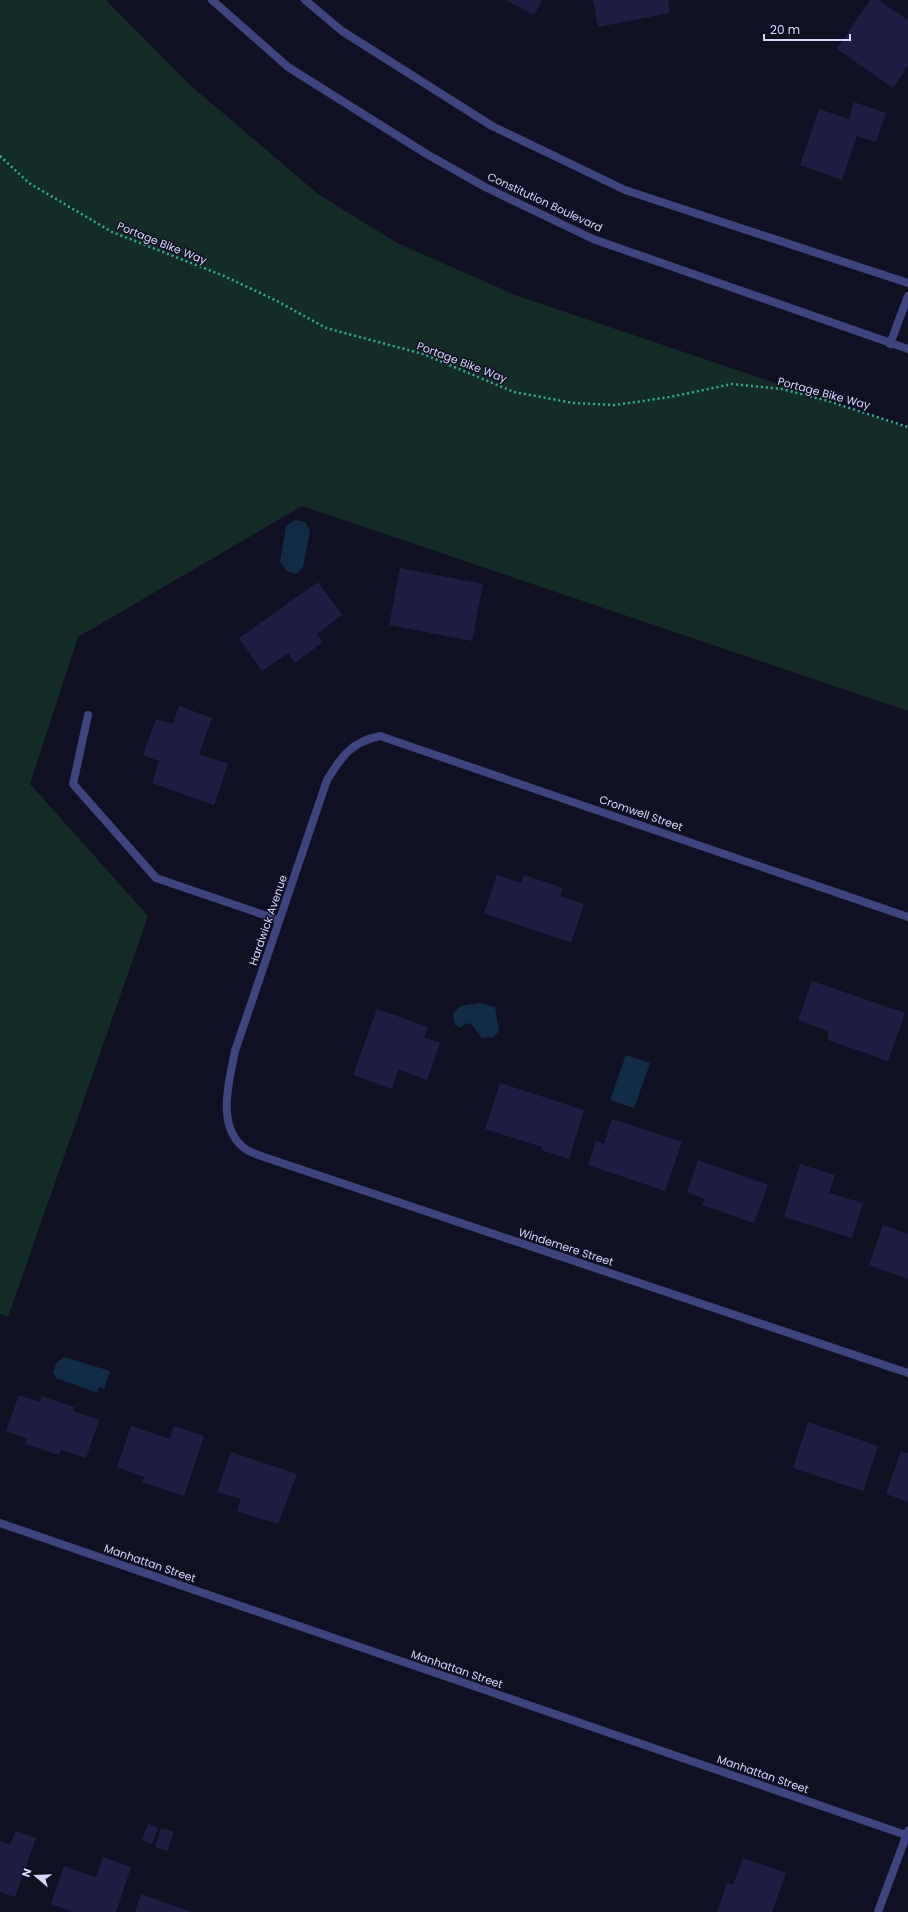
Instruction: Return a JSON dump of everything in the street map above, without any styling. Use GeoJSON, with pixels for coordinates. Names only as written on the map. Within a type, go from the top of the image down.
{"type":"FeatureCollection","features":[{"type":"Feature","properties":{"kind":"street","name":"Constitution Boulevard"},"geometry":{"type":"LineString","coordinates":[[212,0],[288,67],[425,153],[485,187],[593,239],[908,350]]}},
{"type":"Feature","properties":{"kind":"street"},"geometry":{"type":"LineString","coordinates":[[305,0],[342,31],[492,126],[618,187],[908,283]]}},
{"type":"Feature","properties":{"kind":"street"},"geometry":{"type":"LineString","coordinates":[[890,344],[908,296]]}},
{"type":"Feature","properties":{"kind":"street"},"geometry":{"type":"LineString","coordinates":[[88,715],[73,784],[156,878],[279,920]]}},
{"type":"Feature","properties":{"kind":"street","name":"Cromwell Street"},"geometry":{"type":"LineString","coordinates":[[366,739],[380,736],[908,917]]}},
{"type":"Feature","properties":{"kind":"street","name":"Hardwick Avenue"},"geometry":{"type":"LineString","coordinates":[[230,1124],[226,1113],[228,1088],[235,1051],[326,780],[340,758],[355,745],[366,739]]}},
{"type":"Feature","properties":{"kind":"street","name":"Windemere Street"},"geometry":{"type":"LineString","coordinates":[[230,1124],[233,1134],[246,1150],[264,1157],[908,1373]]}},
{"type":"Feature","properties":{"kind":"street","name":"Manhattan Street"},"geometry":{"type":"LineString","coordinates":[[0,1523],[907,1832]]}},
{"type":"Feature","properties":{"kind":"street"},"geometry":{"type":"LineString","coordinates":[[878,1912],[907,1832]]}},
{"type":"Feature","properties":{"kind":"path","name":"Portage Bike Way"},"geometry":{"type":"LineString","coordinates":[[0,156],[29,183],[112,232],[224,276],[277,301],[326,328],[424,354],[514,392],[573,403],[615,405],[670,397],[732,384],[782,389],[835,403],[908,427]]}},
{"type":"Feature","properties":{"kind":"green space"},"geometry":{"type":"Polygon","coordinates":[[[0,0],[106,0],[191,86],[318,194],[397,243],[515,295],[908,428],[908,711],[302,506],[78,637],[30,784],[148,916],[8,1317],[0,1314],[0,0]]]}},
{"type":"Feature","properties":{"kind":"water"},"geometry":{"type":"Polygon","coordinates":[[[295,520],[305,522],[310,531],[303,567],[296,574],[287,571],[280,562],[286,526],[295,520]]]}},
{"type":"Feature","properties":{"kind":"water"},"geometry":{"type":"Polygon","coordinates":[[[480,1003],[495,1007],[499,1031],[493,1037],[482,1038],[472,1025],[466,1023],[460,1028],[455,1025],[453,1014],[460,1006],[480,1003]]]}},
{"type":"Feature","properties":{"kind":"water"},"geometry":{"type":"Polygon","coordinates":[[[626,1055],[650,1063],[634,1108],[610,1100],[626,1055]]]}},
{"type":"Feature","properties":{"kind":"water"},"geometry":{"type":"Polygon","coordinates":[[[64,1357],[110,1371],[104,1389],[99,1387],[97,1393],[56,1378],[53,1372],[57,1362],[64,1357]]]}},
{"type":"Feature","properties":{"kind":"building"},"geometry":{"type":"Polygon","coordinates":[[[505,0],[542,0],[534,15],[505,0]]]}},
{"type":"Feature","properties":{"kind":"building"},"geometry":{"type":"Polygon","coordinates":[[[593,0],[668,0],[670,13],[598,27],[593,0]]]}},
{"type":"Feature","properties":{"kind":"building"},"geometry":{"type":"Polygon","coordinates":[[[870,0],[878,0],[908,20],[908,66],[893,88],[837,49],[870,0]]]}},
{"type":"Feature","properties":{"kind":"building"},"geometry":{"type":"Polygon","coordinates":[[[854,102],[886,113],[876,142],[857,136],[842,180],[800,165],[819,109],[849,119],[854,102]]]}},
{"type":"Feature","properties":{"kind":"building"},"geometry":{"type":"Polygon","coordinates":[[[400,568],[483,584],[472,641],[389,625],[400,568]]]}},
{"type":"Feature","properties":{"kind":"building"},"geometry":{"type":"Polygon","coordinates":[[[318,582],[342,615],[317,634],[323,642],[295,663],[288,653],[262,671],[239,638],[318,582]]]}},
{"type":"Feature","properties":{"kind":"building"},"geometry":{"type":"Polygon","coordinates":[[[179,706],[212,718],[199,754],[228,764],[214,805],[152,783],[159,761],[143,755],[156,719],[173,724],[179,706]]]}},
{"type":"Feature","properties":{"kind":"building"},"geometry":{"type":"Polygon","coordinates":[[[497,875],[521,883],[524,875],[563,888],[560,896],[584,904],[571,943],[484,913],[497,875]]]}},
{"type":"Feature","properties":{"kind":"building"},"geometry":{"type":"Polygon","coordinates":[[[812,981],[905,1013],[888,1061],[828,1040],[828,1031],[798,1020],[812,981]]]}},
{"type":"Feature","properties":{"kind":"building"},"geometry":{"type":"Polygon","coordinates":[[[377,1009],[428,1027],[424,1037],[440,1043],[427,1080],[398,1069],[392,1089],[353,1075],[377,1009]]]}},
{"type":"Feature","properties":{"kind":"building"},"geometry":{"type":"Polygon","coordinates":[[[500,1083],[584,1110],[569,1159],[541,1150],[542,1147],[485,1129],[500,1083]]]}},
{"type":"Feature","properties":{"kind":"building"},"geometry":{"type":"Polygon","coordinates":[[[612,1119],[682,1142],[665,1191],[588,1165],[596,1141],[604,1144],[612,1119]]]}},
{"type":"Feature","properties":{"kind":"building"},"geometry":{"type":"Polygon","coordinates":[[[698,1160],[768,1185],[754,1223],[702,1205],[705,1199],[687,1192],[698,1160]]]}},
{"type":"Feature","properties":{"kind":"building"},"geometry":{"type":"Polygon","coordinates":[[[800,1164],[835,1175],[829,1193],[863,1203],[852,1238],[784,1217],[800,1164]]]}},
{"type":"Feature","properties":{"kind":"building"},"geometry":{"type":"Polygon","coordinates":[[[883,1225],[908,1234],[908,1279],[869,1265],[883,1225]]]}},
{"type":"Feature","properties":{"kind":"building"},"geometry":{"type":"Polygon","coordinates":[[[19,1395],[40,1402],[42,1396],[74,1407],[73,1411],[99,1420],[86,1458],[61,1450],[59,1455],[25,1444],[27,1439],[6,1431],[19,1395]]]}},
{"type":"Feature","properties":{"kind":"building"},"geometry":{"type":"Polygon","coordinates":[[[808,1422],[878,1446],[863,1491],[793,1468],[808,1422]]]}},
{"type":"Feature","properties":{"kind":"building"},"geometry":{"type":"Polygon","coordinates":[[[131,1426],[170,1439],[174,1426],[204,1436],[184,1496],[142,1482],[144,1477],[117,1467],[131,1426]]]}},
{"type":"Feature","properties":{"kind":"building"},"geometry":{"type":"Polygon","coordinates":[[[901,1451],[908,1453],[908,1502],[886,1494],[901,1451]]]}},
{"type":"Feature","properties":{"kind":"building"},"geometry":{"type":"Polygon","coordinates":[[[231,1452],[297,1474],[278,1524],[237,1511],[241,1499],[217,1492],[231,1452]]]}},
{"type":"Feature","properties":{"kind":"building"},"geometry":{"type":"Polygon","coordinates":[[[148,1824],[158,1828],[152,1844],[142,1840],[148,1824]]]}},
{"type":"Feature","properties":{"kind":"building"},"geometry":{"type":"Polygon","coordinates":[[[161,1828],[174,1832],[167,1851],[155,1847],[161,1828]]]}},
{"type":"Feature","properties":{"kind":"building"},"geometry":{"type":"Polygon","coordinates":[[[16,1831],[36,1838],[15,1897],[0,1892],[0,1841],[10,1844],[16,1831]]]}},
{"type":"Feature","properties":{"kind":"building"},"geometry":{"type":"Polygon","coordinates":[[[103,1857],[131,1867],[116,1912],[73,1912],[51,1904],[64,1866],[96,1877],[103,1857]]]}},
{"type":"Feature","properties":{"kind":"building"},"geometry":{"type":"Polygon","coordinates":[[[743,1858],[786,1873],[772,1912],[717,1912],[727,1883],[733,1885],[743,1858]]]}},
{"type":"Feature","properties":{"kind":"building"},"geometry":{"type":"Polygon","coordinates":[[[141,1894],[192,1912],[135,1912],[141,1894]]]}}]}
